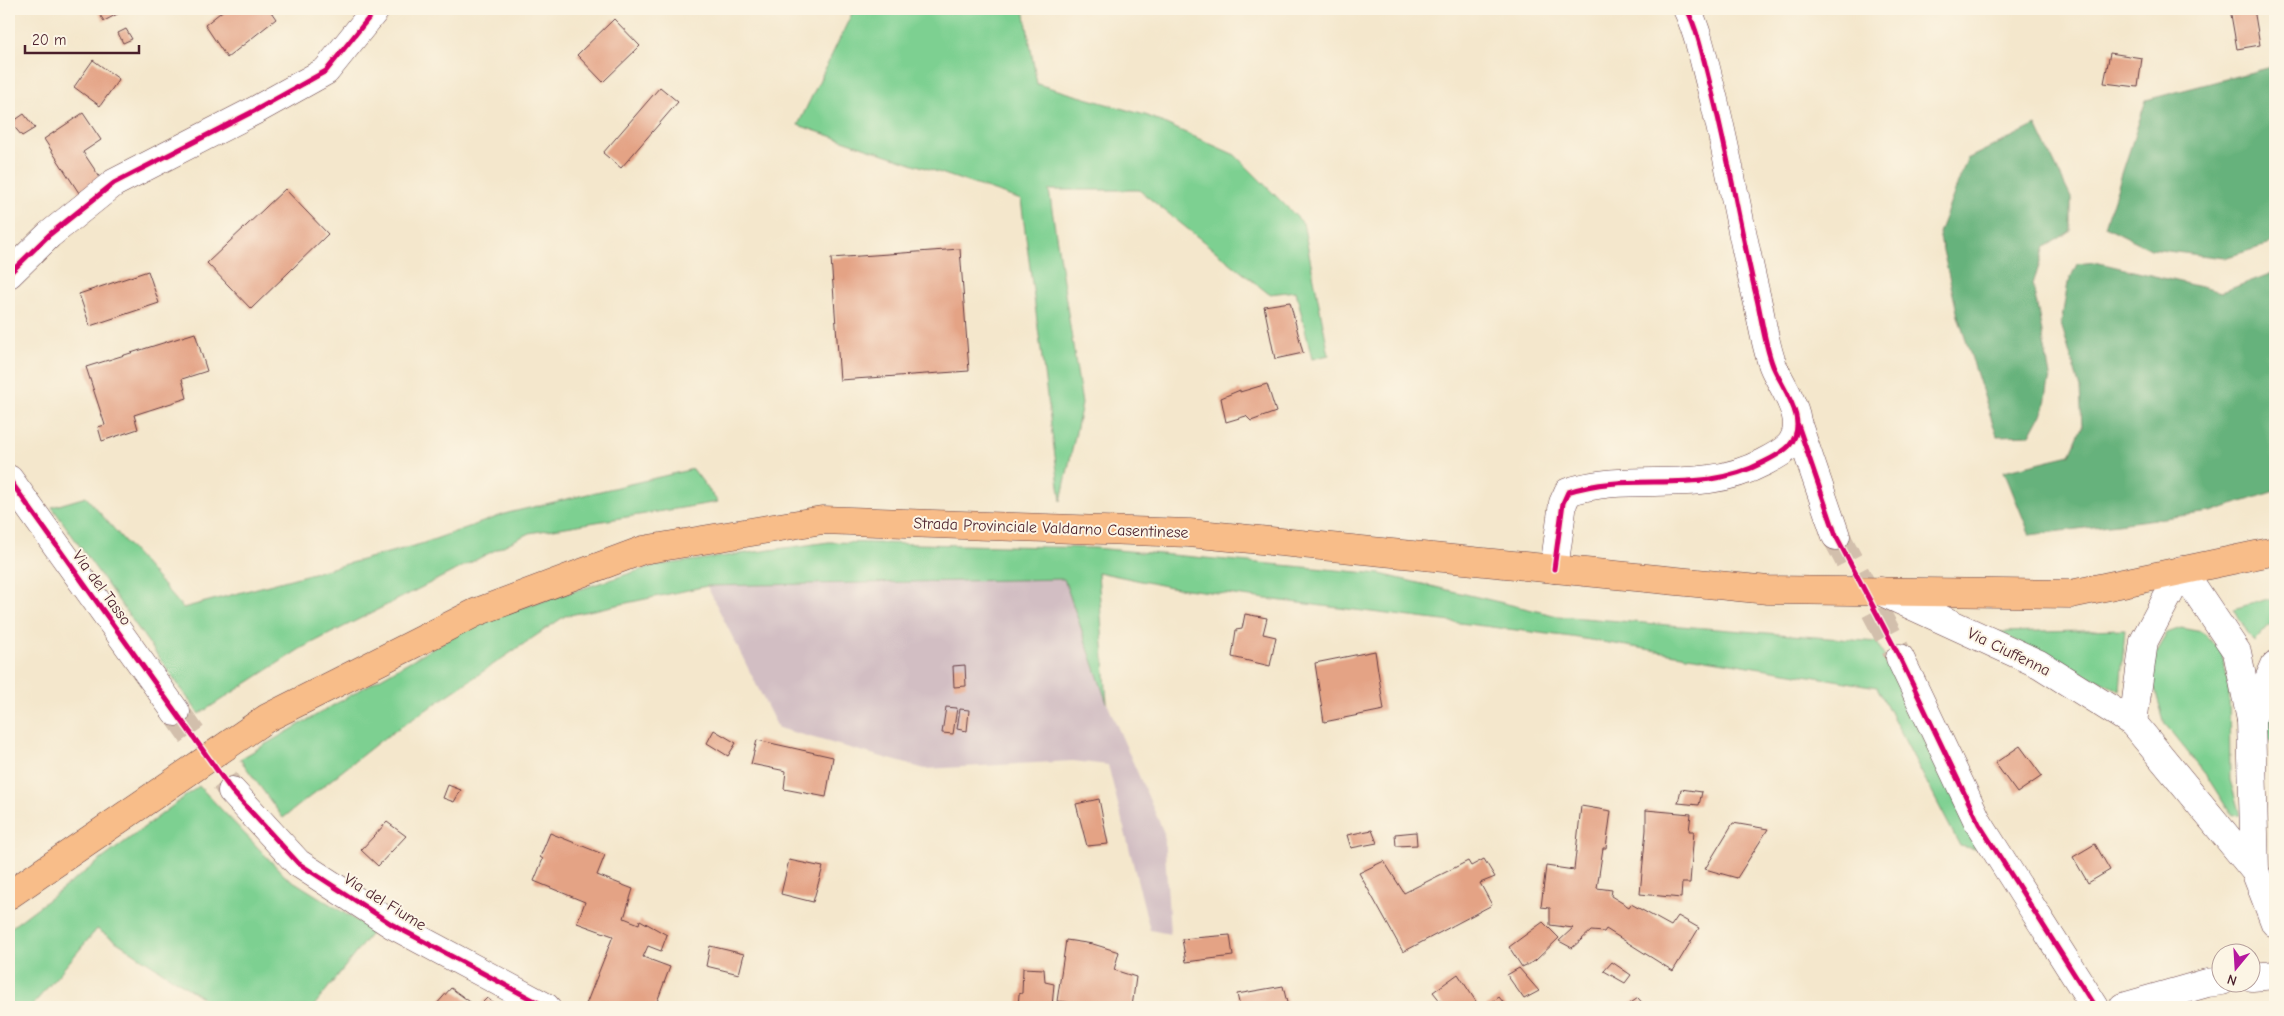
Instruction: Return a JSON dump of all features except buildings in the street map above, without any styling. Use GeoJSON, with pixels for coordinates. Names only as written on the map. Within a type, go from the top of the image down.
{"type":"FeatureCollection","features":[{"type":"Feature","properties":{"kind":"main road","name":"Strada Provinciale Valdarno Casentinese"},"geometry":{"type":"LineString","coordinates":[[9,895],[267,718],[477,612],[643,550],[822,520],[1189,533],[1768,590],[2071,594],[2275,551]]}},
{"type":"Feature","properties":{"kind":"street"},"geometry":{"type":"LineString","coordinates":[[9,274],[49,234],[114,183],[256,110],[326,71],[376,9]]}},
{"type":"Feature","properties":{"kind":"street"},"geometry":{"type":"LineString","coordinates":[[1687,9],[1699,44],[1722,133],[1747,257],[1772,365],[1791,401],[1836,536]]}},
{"type":"Feature","properties":{"kind":"street"},"geometry":{"type":"LineString","coordinates":[[1554,570],[1563,503],[1568,492],[1599,483],[1666,483],[1713,479],[1743,473],[1790,445],[1798,425]]}},
{"type":"Feature","properties":{"kind":"street","name":"Via del Tasso"},"geometry":{"type":"LineString","coordinates":[[9,479],[176,712]]}},
{"type":"Feature","properties":{"kind":"street"},"geometry":{"type":"LineString","coordinates":[[2133,722],[2144,641],[2182,570],[2237,652],[2251,720],[2255,871]]}},
{"type":"Feature","properties":{"kind":"street","name":"Via Ciuffenna"},"geometry":{"type":"LineString","coordinates":[[1880,591],[2040,664],[2133,722],[2255,871],[2275,922]]}},
{"type":"Feature","properties":{"kind":"street"},"geometry":{"type":"LineString","coordinates":[[1900,658],[1978,824],[2095,1007]]}},
{"type":"Feature","properties":{"kind":"street"},"geometry":{"type":"LineString","coordinates":[[2251,720],[2275,665]]}},
{"type":"Feature","properties":{"kind":"street","name":"Via del Fiume"},"geometry":{"type":"LineString","coordinates":[[232,791],[298,863],[393,925],[546,1007]]}},
{"type":"Feature","properties":{"kind":"street"},"geometry":{"type":"LineString","coordinates":[[2262,976],[2275,975]]}},
{"type":"Feature","properties":{"kind":"street"},"geometry":{"type":"LineString","coordinates":[[2122,1007],[2212,982]]}},
{"type":"Feature","properties":{"kind":"shaded area"},"geometry":{"type":"Polygon","coordinates":[[[1064,579],[1107,703],[1164,833],[1170,934],[1150,930],[1108,765],[1073,761],[925,769],[778,728],[707,586],[1064,579]]]}},
{"type":"Feature","properties":{"kind":"green space"},"geometry":{"type":"Polygon","coordinates":[[[854,9],[1024,9],[1037,84],[1148,116],[1235,155],[1303,223],[1329,355],[1312,359],[1296,291],[1269,294],[1139,190],[1049,190],[1082,404],[1061,501],[1021,200],[798,125],[854,9]]]}},
{"type":"Feature","properties":{"kind":"green space"},"geometry":{"type":"Polygon","coordinates":[[[2275,66],[2275,238],[2267,245],[2224,258],[2151,249],[2105,226],[2146,100],[2275,66]]]}},
{"type":"Feature","properties":{"kind":"green space"},"geometry":{"type":"Polygon","coordinates":[[[2036,125],[2071,198],[2071,231],[2045,247],[2033,284],[2050,376],[2044,409],[2030,435],[1997,436],[1958,316],[1939,233],[1967,159],[2036,125]]]}},
{"type":"Feature","properties":{"kind":"green space"},"geometry":{"type":"Polygon","coordinates":[[[2095,262],[2222,292],[2275,272],[2275,491],[2211,512],[2030,535],[2004,471],[2070,455],[2082,427],[2080,389],[2061,323],[2068,283],[2077,264],[2095,262]]]}},
{"type":"Feature","properties":{"kind":"green space"},"geometry":{"type":"Polygon","coordinates":[[[693,469],[718,502],[529,533],[300,649],[199,714],[52,507],[86,497],[183,608],[421,544],[508,513],[693,469]]]}},
{"type":"Feature","properties":{"kind":"green space"},"geometry":{"type":"Polygon","coordinates":[[[829,542],[1095,548],[1380,574],[1558,616],[1877,642],[1980,850],[1960,846],[1877,687],[1572,637],[1170,587],[1098,572],[1107,703],[1064,579],[707,586],[565,616],[380,741],[283,818],[240,759],[478,622],[653,566],[829,542]]]}},
{"type":"Feature","properties":{"kind":"green space"},"geometry":{"type":"Polygon","coordinates":[[[2275,597],[2275,619],[2254,642],[2233,609],[2275,597]]]}},
{"type":"Feature","properties":{"kind":"green space"},"geometry":{"type":"Polygon","coordinates":[[[2181,628],[2202,632],[2221,650],[2229,686],[2230,780],[2240,815],[2232,816],[2206,775],[2165,724],[2154,686],[2153,657],[2167,633],[2181,628]]]}},
{"type":"Feature","properties":{"kind":"green space"},"geometry":{"type":"Polygon","coordinates":[[[2125,629],[2120,691],[1998,632],[2125,629]]]}},
{"type":"Feature","properties":{"kind":"green space"},"geometry":{"type":"Polygon","coordinates":[[[2275,691],[2275,748],[2263,731],[2275,691]]]}},
{"type":"Feature","properties":{"kind":"green space"},"geometry":{"type":"Polygon","coordinates":[[[199,786],[285,876],[373,931],[313,1007],[217,1007],[97,929],[31,1007],[9,1007],[9,929],[199,786]]]}},
{"type":"Feature","properties":{"kind":"tunnel"},"geometry":{"type":"LineString","coordinates":[[1836,536],[1900,658]]}},
{"type":"Feature","properties":{"kind":"tunnel"},"geometry":{"type":"LineString","coordinates":[[176,712],[232,791]]}},
{"type":"Feature","properties":{"kind":"cycle path"},"geometry":{"type":"LineString","coordinates":[[9,274],[49,235],[114,183],[256,110],[326,71],[376,9]]}},
{"type":"Feature","properties":{"kind":"cycle path"},"geometry":{"type":"LineString","coordinates":[[1554,569],[1563,503],[1568,492],[1592,486],[1617,483],[1690,481],[1715,478],[1739,472],[1764,462],[1781,453],[1795,437],[1796,416],[1793,405],[1773,366],[1768,350],[1717,114],[1698,38],[1687,9]]}},
{"type":"Feature","properties":{"kind":"cycle path"},"geometry":{"type":"LineString","coordinates":[[1798,425],[1836,536],[1900,658],[1979,824],[2095,1007]]}},
{"type":"Feature","properties":{"kind":"cycle path"},"geometry":{"type":"LineString","coordinates":[[9,479],[232,791],[298,863],[393,925],[546,1007]]}}]}
